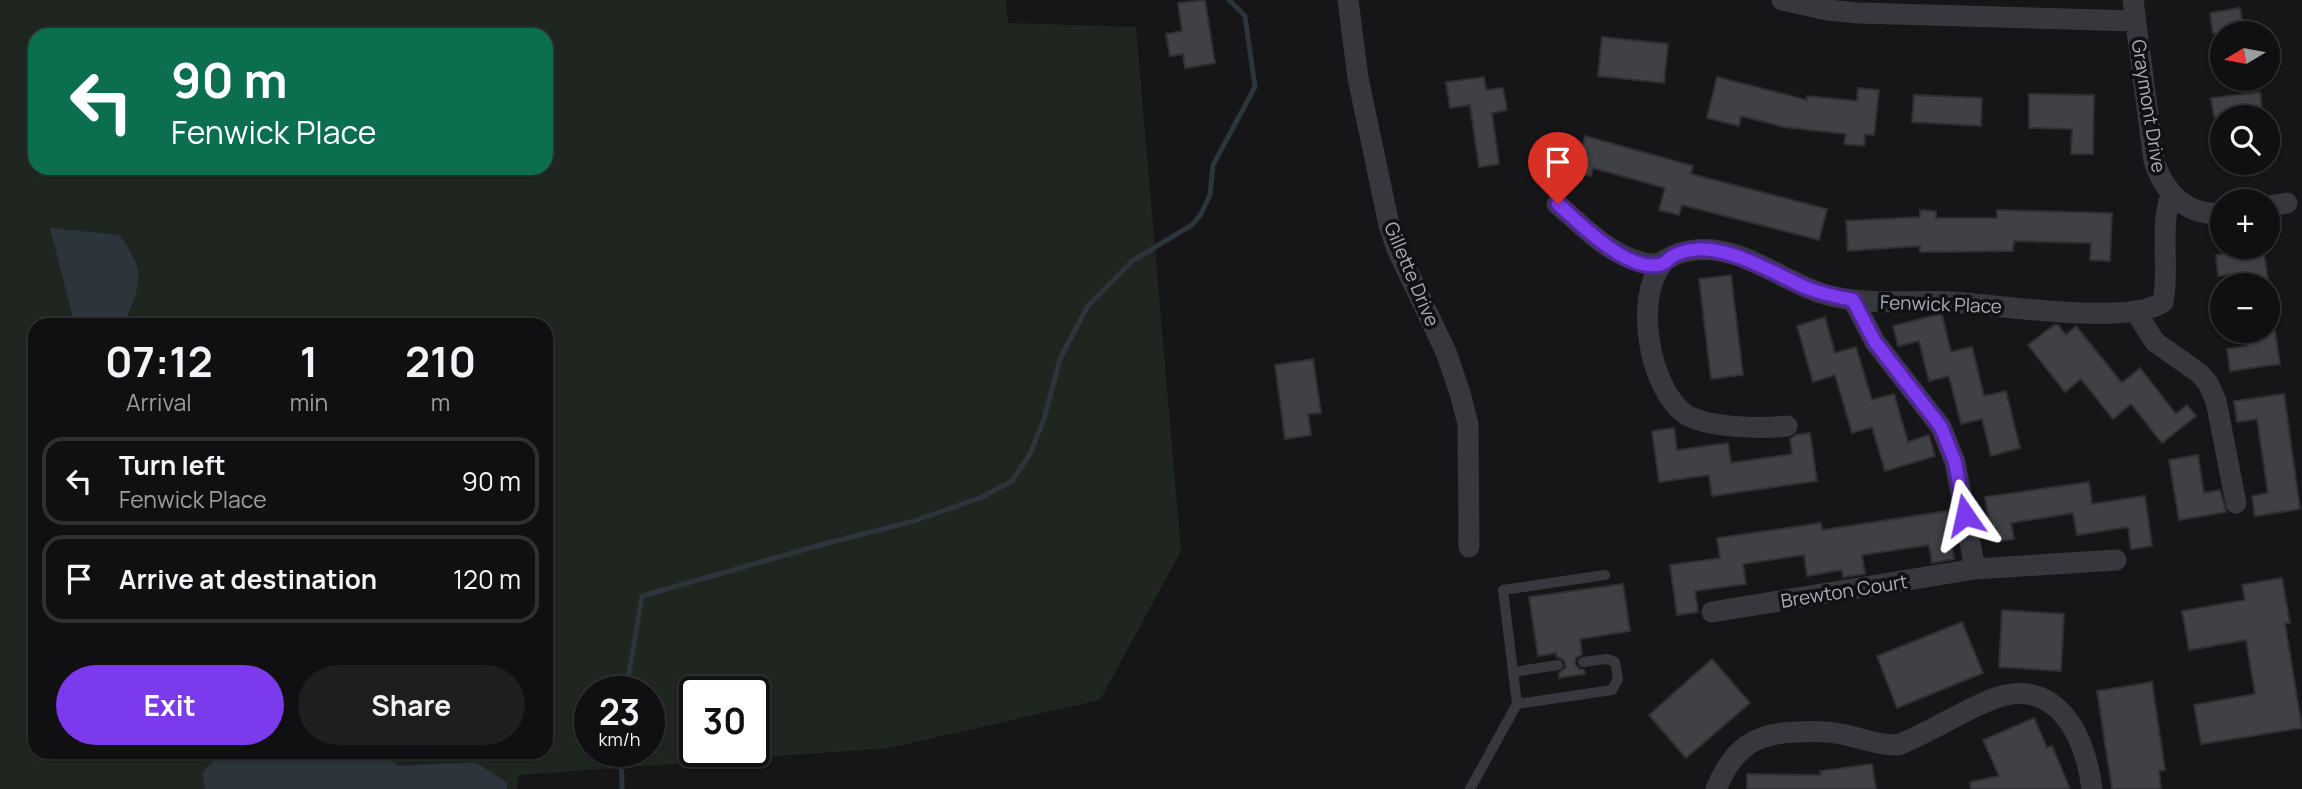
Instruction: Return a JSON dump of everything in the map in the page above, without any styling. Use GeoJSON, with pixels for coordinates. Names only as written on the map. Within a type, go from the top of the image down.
{"type":"FeatureCollection","features":[{"type":"Feature","properties":{"kind":"street","name":"Gillette Drive"},"geometry":{"type":"LineString","coordinates":[[1348,0],[1358,78],[1389,225],[1397,249],[1446,352],[1461,393],[1468,424],[1469,547]]}},
{"type":"Feature","properties":{"kind":"street"},"geometry":{"type":"LineString","coordinates":[[1782,0],[1826,10],[1858,13],[2134,10]]}},
{"type":"Feature","properties":{"kind":"street","name":"Graymont Drive"},"geometry":{"type":"LineString","coordinates":[[2134,10],[2154,162],[2161,181],[2171,195],[2199,210],[2210,211]]}},
{"type":"Feature","properties":{"kind":"street","name":"Fenwick Place"},"geometry":{"type":"LineString","coordinates":[[1662,264],[1677,254],[1716,250],[1752,262],[1810,289],[1853,300],[1984,304],[2057,312],[2134,312],[2153,309],[2163,302],[2166,275],[2165,212],[2171,195]]}},
{"type":"Feature","properties":{"kind":"street"},"geometry":{"type":"LineString","coordinates":[[1558,204],[1602,244],[1625,257],[1646,264],[1662,264]]}},
{"type":"Feature","properties":{"kind":"street"},"geometry":{"type":"LineString","coordinates":[[1662,264],[1653,278],[1648,306],[1649,329],[1654,364],[1669,396],[1687,415],[1698,419],[1748,428],[1787,426]]}},
{"type":"Feature","properties":{"kind":"street"},"geometry":{"type":"LineString","coordinates":[[1853,300],[1875,342],[1941,427],[1955,462],[1975,569]]}},
{"type":"Feature","properties":{"kind":"street"},"geometry":{"type":"LineString","coordinates":[[2134,312],[2155,342],[2199,373],[2208,383],[2216,401],[2236,503]]}},
{"type":"Feature","properties":{"kind":"street","name":"Brewton Court"},"geometry":{"type":"LineString","coordinates":[[1712,612],[1975,569],[2116,561]]}},
{"type":"Feature","properties":{"kind":"street"},"geometry":{"type":"LineString","coordinates":[[1716,789],[1735,755],[1755,740],[1768,735],[1824,731],[1883,745],[1898,744],[1991,700],[2014,694],[2029,694],[2051,702],[2072,723],[2085,753],[2092,789]]}},
{"type":"Feature","properties":{"kind":"lane"},"geometry":{"type":"LineString","coordinates":[[1469,789],[1517,704],[1503,590],[1605,575]]}},
{"type":"Feature","properties":{"kind":"lane"},"geometry":{"type":"LineString","coordinates":[[1517,704],[1612,690],[1618,679],[1615,662],[1607,659],[1583,662]]}},
{"type":"Feature","properties":{"kind":"lane"},"geometry":{"type":"LineString","coordinates":[[1514,672],[1558,665]]}},
{"type":"Feature","properties":{"kind":"shaded area"},"geometry":{"type":"Polygon","coordinates":[[[0,0],[1006,0],[1008,23],[1136,27],[1181,551],[1100,700],[889,748],[770,757],[770,676],[679,676],[679,763],[665,764],[665,676],[574,676],[574,767],[629,767],[519,775],[517,789],[0,789],[0,0]]]}},
{"type":"Feature","properties":{"kind":"shaded area"},"geometry":{"type":"Polygon","coordinates":[[[50,228],[119,235],[138,269],[137,289],[127,318],[73,318],[50,228]]]}},
{"type":"Feature","properties":{"kind":"shaded area"},"geometry":{"type":"Polygon","coordinates":[[[215,759],[390,759],[398,766],[475,762],[507,783],[507,789],[205,789],[202,773],[215,759]]]}},
{"type":"Feature","properties":{"kind":"building"},"geometry":{"type":"Polygon","coordinates":[[[1205,0],[1215,63],[1185,68],[1183,54],[1170,56],[1166,34],[1182,31],[1178,3],[1205,0]]]}},
{"type":"Feature","properties":{"kind":"building"},"geometry":{"type":"Polygon","coordinates":[[[2240,8],[2242,21],[2211,21],[2210,13],[2240,8]]]}},
{"type":"Feature","properties":{"kind":"building"},"geometry":{"type":"Polygon","coordinates":[[[1602,37],[1668,44],[1664,83],[1598,76],[1602,37]]]}},
{"type":"Feature","properties":{"kind":"building"},"geometry":{"type":"Polygon","coordinates":[[[1484,77],[1486,90],[1503,88],[1507,110],[1492,113],[1499,164],[1479,167],[1470,105],[1450,108],[1446,82],[1484,77]]]}},
{"type":"Feature","properties":{"kind":"building"},"geometry":{"type":"Polygon","coordinates":[[[1717,77],[1807,100],[1807,96],[1857,101],[1858,88],[1879,90],[1874,135],[1865,134],[1864,146],[1844,144],[1846,134],[1784,127],[1741,116],[1739,126],[1707,118],[1717,77]]]}},
{"type":"Feature","properties":{"kind":"building"},"geometry":{"type":"Polygon","coordinates":[[[2260,92],[2262,105],[2212,105],[2211,98],[2260,92]]]}},
{"type":"Feature","properties":{"kind":"building"},"geometry":{"type":"Polygon","coordinates":[[[2029,94],[2094,95],[2093,154],[2071,154],[2072,129],[2029,128],[2029,94]]]}},
{"type":"Feature","properties":{"kind":"building"},"geometry":{"type":"Polygon","coordinates":[[[1914,95],[1982,98],[1981,126],[1912,122],[1914,95]]]}},
{"type":"Feature","properties":{"kind":"building"},"geometry":{"type":"Polygon","coordinates":[[[1585,136],[1693,166],[1691,174],[1827,209],[1819,240],[1682,205],[1679,215],[1659,210],[1665,188],[1593,168],[1591,176],[1575,172],[1585,136]]]}},
{"type":"Feature","properties":{"kind":"building"},"geometry":{"type":"Polygon","coordinates":[[[1920,210],[1936,211],[1936,218],[1997,218],[1997,210],[2112,213],[2110,261],[2090,260],[2091,243],[2014,241],[2013,251],[1920,252],[1920,246],[1848,251],[1846,221],[1920,217],[1920,210]]]}},
{"type":"Feature","properties":{"kind":"building"},"geometry":{"type":"Polygon","coordinates":[[[2216,259],[2265,259],[2267,273],[2237,273],[2218,273],[2216,259]]]}},
{"type":"Feature","properties":{"kind":"building"},"geometry":{"type":"Polygon","coordinates":[[[1731,275],[1743,375],[1711,379],[1699,279],[1731,275]]]}},
{"type":"Feature","properties":{"kind":"building"},"geometry":{"type":"Polygon","coordinates":[[[1942,315],[1951,352],[1972,347],[1984,396],[2006,391],[2020,448],[1991,456],[1982,419],[1961,424],[1949,376],[1929,381],[1919,341],[1898,346],[1893,326],[1942,315]]]}},
{"type":"Feature","properties":{"kind":"building"},"geometry":{"type":"Polygon","coordinates":[[[1825,317],[1835,353],[1856,347],[1872,400],[1894,394],[1908,442],[1929,435],[1935,456],[1885,471],[1872,427],[1852,433],[1835,375],[1813,382],[1797,326],[1825,317]]]}},
{"type":"Feature","properties":{"kind":"building"},"geometry":{"type":"Polygon","coordinates":[[[2054,325],[2058,325],[2066,335],[2076,326],[2122,383],[2140,368],[2176,414],[2187,405],[2196,416],[2162,443],[2131,404],[2113,419],[2081,379],[2065,392],[2028,345],[2054,325]]]}},
{"type":"Feature","properties":{"kind":"building"},"geometry":{"type":"Polygon","coordinates":[[[2247,343],[2277,343],[2280,364],[2230,371],[2227,349],[2247,346],[2247,343]]]}},
{"type":"Feature","properties":{"kind":"building"},"geometry":{"type":"Polygon","coordinates":[[[1313,359],[1321,413],[1308,414],[1311,435],[1285,439],[1275,365],[1313,359]]]}},
{"type":"Feature","properties":{"kind":"building"},"geometry":{"type":"Polygon","coordinates":[[[2284,394],[2300,509],[2255,516],[2252,496],[2268,493],[2257,419],[2237,422],[2234,401],[2284,394]]]}},
{"type":"Feature","properties":{"kind":"building"},"geometry":{"type":"Polygon","coordinates":[[[1674,428],[1677,450],[1728,443],[1731,463],[1792,454],[1790,439],[1796,435],[1810,433],[1817,481],[1712,496],[1709,475],[1659,482],[1652,431],[1674,428]]]}},
{"type":"Feature","properties":{"kind":"building"},"geometry":{"type":"Polygon","coordinates":[[[2198,455],[2204,493],[2220,490],[2226,512],[2179,520],[2169,460],[2198,455]]]}},
{"type":"Feature","properties":{"kind":"building"},"geometry":{"type":"Polygon","coordinates":[[[2089,482],[2092,504],[2145,496],[2152,546],[2131,549],[2128,527],[2077,535],[2073,513],[2011,523],[2014,539],[1992,542],[1985,497],[2089,482]]]}},
{"type":"Feature","properties":{"kind":"building"},"geometry":{"type":"Polygon","coordinates":[[[1947,511],[1954,559],[1932,563],[1929,545],[1862,555],[1865,574],[1843,577],[1842,570],[1807,576],[1804,555],[1743,564],[1746,584],[1695,591],[1698,612],[1677,615],[1670,565],[1720,558],[1717,538],[1821,523],[1822,530],[1947,511]]]}},
{"type":"Feature","properties":{"kind":"building"},"geometry":{"type":"Polygon","coordinates":[[[2282,578],[2290,623],[2285,623],[2302,728],[2201,744],[2194,705],[2255,694],[2246,640],[2189,650],[2182,611],[2245,600],[2242,585],[2282,578]]]}},
{"type":"Feature","properties":{"kind":"building"},"geometry":{"type":"Polygon","coordinates":[[[1623,584],[1630,631],[1580,639],[1582,654],[1576,658],[1575,664],[1584,670],[1585,674],[1559,678],[1559,673],[1566,667],[1564,660],[1557,657],[1556,653],[1538,656],[1529,597],[1623,584]]]}},
{"type":"Feature","properties":{"kind":"building"},"geometry":{"type":"Polygon","coordinates":[[[2002,610],[2064,614],[2061,671],[1999,667],[2002,610]]]}},
{"type":"Feature","properties":{"kind":"building"},"geometry":{"type":"Polygon","coordinates":[[[1962,622],[1983,673],[1897,708],[1877,656],[1962,622]]]}},
{"type":"Feature","properties":{"kind":"building"},"geometry":{"type":"Polygon","coordinates":[[[1712,659],[1750,703],[1686,758],[1649,715],[1712,659]]]}},
{"type":"Feature","properties":{"kind":"building"},"geometry":{"type":"Polygon","coordinates":[[[2152,682],[2165,770],[2159,771],[2161,789],[2112,789],[2097,691],[2152,682]]]}},
{"type":"Feature","properties":{"kind":"building"},"geometry":{"type":"Polygon","coordinates":[[[2034,718],[2047,748],[2052,746],[2070,789],[1971,789],[1970,782],[1999,776],[1983,740],[2034,718]]]}},
{"type":"Feature","properties":{"kind":"building"},"geometry":{"type":"Polygon","coordinates":[[[1872,764],[1876,789],[1747,789],[1747,774],[1821,775],[1820,771],[1872,764]]]}},
{"type":"Feature","properties":{"kind":"waterway"},"geometry":{"type":"LineString","coordinates":[[629,676],[642,596],[914,521],[980,498],[1012,481],[1030,454],[1044,419],[1060,359],[1087,307],[1132,261],[1192,225],[1210,195],[1213,165],[1255,87],[1245,16],[1229,0]]}},
{"type":"Feature","properties":{"kind":"waterway"},"geometry":{"type":"LineString","coordinates":[[621,767],[622,789]]}},
{"type":"Feature","properties":{"kind":"route"},"geometry":{"type":"LineString","coordinates":[[1558,204],[1602,244],[1625,257],[1646,264],[1662,264],[1677,254],[1689,251],[1716,250],[1740,257],[1810,289],[1853,300],[1875,342],[1941,427],[1955,462],[1965,515]]}}]}
